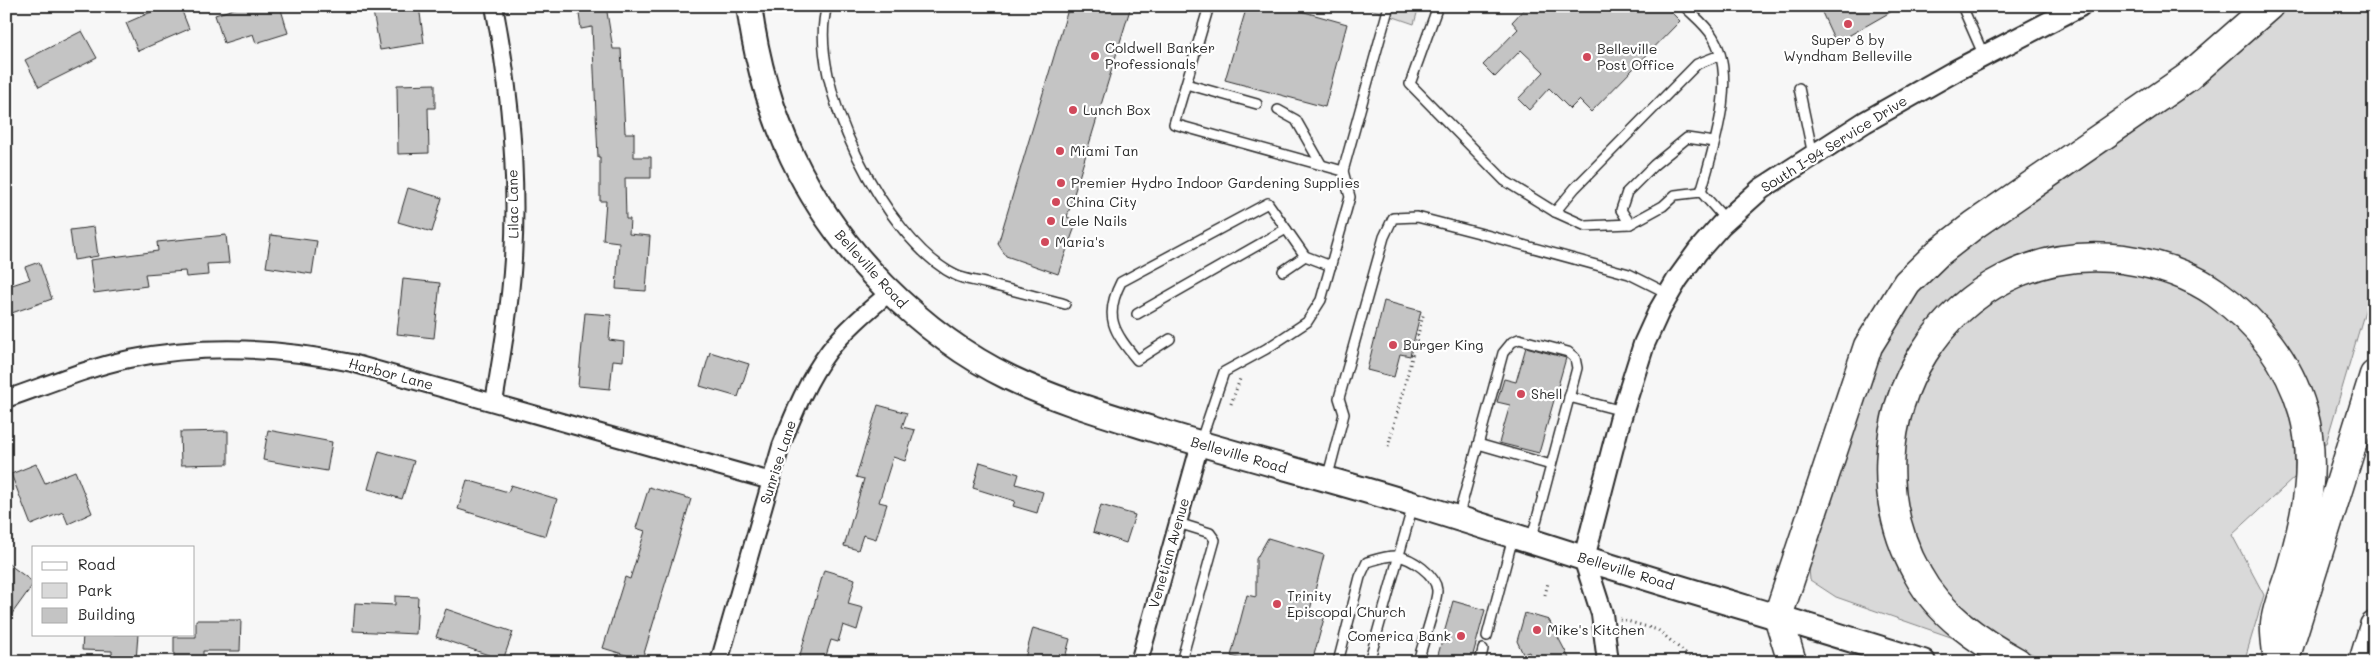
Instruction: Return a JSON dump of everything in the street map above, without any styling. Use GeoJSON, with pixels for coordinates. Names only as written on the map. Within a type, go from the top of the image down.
{"type":"FeatureCollection","features":[{"type":"Feature","properties":{"kind":"highway"},"geometry":{"type":"LineString","coordinates":[[1792,662],[1778,616],[1868,346],[1907,283],[1938,253],[1974,225],[2188,77],[2269,6]]}},
{"type":"Feature","properties":{"kind":"highway"},"geometry":{"type":"LineString","coordinates":[[2017,662],[1973,636],[1940,605],[1919,578],[1900,539],[1890,494],[1890,445],[1901,396],[1923,351],[1952,316],[1979,294],[2039,264],[2102,256],[2172,269],[2205,285],[2233,305],[2257,329],[2276,351],[2292,380],[2303,412],[2311,447],[2310,487],[2301,536],[2275,622],[2278,662]]}},
{"type":"Feature","properties":{"kind":"highway"},"geometry":{"type":"LineString","coordinates":[[2284,662],[2374,375]]}},
{"type":"Feature","properties":{"kind":"highway"},"geometry":{"type":"LineString","coordinates":[[2363,662],[2374,626]]}},
{"type":"Feature","properties":{"kind":"main road","name":"Belleville Road"},"geometry":{"type":"LineString","coordinates":[[749,6],[755,47],[777,125],[793,162],[835,231],[855,257],[910,313],[941,338],[974,359],[1009,378],[1069,404],[1200,444],[1413,504],[1923,662]]}},
{"type":"Feature","properties":{"kind":"street","name":"Lilac Lane"},"geometry":{"type":"LineString","coordinates":[[494,6],[509,105],[514,192],[513,258],[506,325],[494,402]]}},
{"type":"Feature","properties":{"kind":"street","name":"South I-94 Service Drive"},"geometry":{"type":"LineString","coordinates":[[1584,558],[1623,411],[1644,344],[1669,294],[1698,251],[1726,220],[1761,189],[1813,155],[1873,117],[2080,6]]}},
{"type":"Feature","properties":{"kind":"street","name":"Sunrise Lane"},"geometry":{"type":"LineString","coordinates":[[719,662],[791,421],[815,373],[829,351],[890,292]]}},
{"type":"Feature","properties":{"kind":"street","name":"Harbor Lane"},"geometry":{"type":"LineString","coordinates":[[6,399],[80,373],[129,360],[182,351],[246,349],[316,355],[494,402],[772,481]]}},
{"type":"Feature","properties":{"kind":"street","name":"Venetian Avenue"},"geometry":{"type":"LineString","coordinates":[[1139,662],[1200,444]]}},
{"type":"Feature","properties":{"kind":"street"},"geometry":{"type":"LineString","coordinates":[[1584,558],[1602,614],[1608,662]]}},
{"type":"Feature","properties":{"kind":"lane"},"geometry":{"type":"LineString","coordinates":[[827,6],[824,17],[826,76],[848,138],[880,200],[900,228],[937,263],[956,276],[1066,304]]}},
{"type":"Feature","properties":{"kind":"lane"},"geometry":{"type":"LineString","coordinates":[[1210,6],[1174,124],[1343,170]]}},
{"type":"Feature","properties":{"kind":"lane"},"geometry":{"type":"LineString","coordinates":[[1200,444],[1224,372],[1266,349],[1307,322],[1321,300],[1350,197],[1343,170],[1389,6]]}},
{"type":"Feature","properties":{"kind":"lane"},"geometry":{"type":"LineString","coordinates":[[1438,6],[1410,84],[1505,180],[1555,212],[1586,226],[1630,224],[1663,206],[1675,195],[1701,192]]}},
{"type":"Feature","properties":{"kind":"lane"},"geometry":{"type":"LineString","coordinates":[[1684,6],[1714,38],[1725,80],[1714,142],[1701,192]]}},
{"type":"Feature","properties":{"kind":"lane"},"geometry":{"type":"LineString","coordinates":[[1962,6],[1984,56]]}},
{"type":"Feature","properties":{"kind":"lane"},"geometry":{"type":"LineString","coordinates":[[1555,212],[1575,188],[1697,64],[1720,55]]}},
{"type":"Feature","properties":{"kind":"lane"},"geometry":{"type":"LineString","coordinates":[[1186,84],[1257,104]]}},
{"type":"Feature","properties":{"kind":"lane"},"geometry":{"type":"LineString","coordinates":[[1799,88],[1813,155]]}},
{"type":"Feature","properties":{"kind":"lane"},"geometry":{"type":"LineString","coordinates":[[1278,110],[1296,120],[1321,164]]}},
{"type":"Feature","properties":{"kind":"lane"},"geometry":{"type":"LineString","coordinates":[[1630,224],[1622,210],[1627,192],[1654,165],[1687,138],[1714,142]]}},
{"type":"Feature","properties":{"kind":"lane"},"geometry":{"type":"LineString","coordinates":[[1701,192],[1726,220]]}},
{"type":"Feature","properties":{"kind":"lane"},"geometry":{"type":"LineString","coordinates":[[1170,339],[1137,360],[1121,340],[1110,314],[1113,296],[1121,282],[1268,203],[1305,256],[1331,266]]}},
{"type":"Feature","properties":{"kind":"lane"},"geometry":{"type":"LineString","coordinates":[[1326,480],[1344,414],[1339,398],[1384,237],[1393,218],[1417,217],[1628,274],[1669,294]]}},
{"type":"Feature","properties":{"kind":"lane"},"geometry":{"type":"LineString","coordinates":[[1137,314],[1286,229]]}},
{"type":"Feature","properties":{"kind":"lane"},"geometry":{"type":"LineString","coordinates":[[1283,271],[1305,256]]}},
{"type":"Feature","properties":{"kind":"lane"},"geometry":{"type":"LineString","coordinates":[[1458,519],[1504,353],[1512,342],[1520,339],[1568,352],[1575,358],[1577,368],[1551,465],[1487,636]]}},
{"type":"Feature","properties":{"kind":"lane"},"geometry":{"type":"LineString","coordinates":[[1569,397],[1623,411]]}},
{"type":"Feature","properties":{"kind":"lane"},"geometry":{"type":"LineString","coordinates":[[1478,444],[1551,465]]}},
{"type":"Feature","properties":{"kind":"lane"},"geometry":{"type":"LineString","coordinates":[[1369,662],[1413,504]]}},
{"type":"Feature","properties":{"kind":"lane"},"geometry":{"type":"LineString","coordinates":[[1178,523],[1210,533],[1215,540],[1181,662]]}},
{"type":"Feature","properties":{"kind":"lane"},"geometry":{"type":"LineString","coordinates":[[1338,662],[1360,577],[1367,562],[1382,557],[1398,556],[1416,564],[1431,576],[1437,590],[1418,662]]}},
{"type":"Feature","properties":{"kind":"lane"},"geometry":{"type":"LineString","coordinates":[[1480,662],[1483,649]]}},
{"type":"Feature","properties":{"kind":"path"},"geometry":{"type":"LineString","coordinates":[[1388,447],[1416,336],[1424,312]]}},
{"type":"Feature","properties":{"kind":"path"},"geometry":{"type":"LineString","coordinates":[[1545,596],[1548,583]]}},
{"type":"Feature","properties":{"kind":"path"},"geometry":{"type":"LineString","coordinates":[[1627,621],[1658,630],[1696,662]]}},
{"type":"Feature","properties":{"kind":"green space"},"geometry":{"type":"Polygon","coordinates":[[[1362,6],[1419,6],[1414,24],[1362,6]]]}},
{"type":"Feature","properties":{"kind":"green space"},"geometry":{"type":"Polygon","coordinates":[[[2283,6],[2374,6],[2374,280],[2326,443],[2320,444],[2209,276],[2014,263],[1887,408],[1881,431],[1879,478],[1965,642],[1836,597],[1810,580],[1808,559],[1880,347],[1911,297],[1939,265],[2257,31],[2283,6]]]}},
{"type":"Feature","properties":{"kind":"green space"},"geometry":{"type":"Polygon","coordinates":[[[2102,268],[2156,277],[2194,293],[2215,306],[2251,340],[2266,360],[2287,404],[2293,433],[2295,477],[2232,535],[2264,595],[2244,662],[2051,662],[2002,641],[1969,618],[1926,566],[1910,531],[1901,449],[1923,376],[1966,321],[1998,295],[2065,271],[2102,268]]]}},
{"type":"Feature","properties":{"kind":"building"},"geometry":{"type":"Polygon","coordinates":[[[165,6],[180,6],[189,29],[138,51],[126,23],[165,6]]]}},
{"type":"Feature","properties":{"kind":"building"},"geometry":{"type":"Polygon","coordinates":[[[242,6],[280,6],[288,33],[256,43],[253,34],[224,43],[215,15],[242,6]]]}},
{"type":"Feature","properties":{"kind":"building"},"geometry":{"type":"Polygon","coordinates":[[[372,6],[419,6],[424,43],[380,50],[372,6]]]}},
{"type":"Feature","properties":{"kind":"building"},"geometry":{"type":"Polygon","coordinates":[[[578,6],[606,6],[613,49],[621,49],[625,133],[634,133],[634,157],[651,157],[651,178],[625,178],[626,219],[630,219],[629,234],[650,236],[646,291],[616,289],[619,242],[603,240],[606,201],[600,201],[600,157],[598,157],[592,27],[581,29],[578,6]]]}},
{"type":"Feature","properties":{"kind":"building"},"geometry":{"type":"Polygon","coordinates":[[[1069,6],[1131,6],[1067,217],[1077,221],[1058,274],[1006,256],[998,244],[1069,6]]]}},
{"type":"Feature","properties":{"kind":"building"},"geometry":{"type":"Polygon","coordinates":[[[1247,6],[1283,6],[1347,24],[1325,107],[1225,80],[1247,6]]]}},
{"type":"Feature","properties":{"kind":"building","name":"Belleville Post Office"},"geometry":{"type":"Polygon","coordinates":[[[1527,6],[1665,6],[1680,21],[1591,112],[1579,100],[1570,109],[1549,88],[1529,110],[1518,99],[1544,72],[1521,50],[1495,77],[1483,65],[1518,29],[1512,22],[1527,6]]]}},
{"type":"Feature","properties":{"kind":"building","name":"Super 8 by Wyndham Belleville"},"geometry":{"type":"Polygon","coordinates":[[[1819,6],[1901,6],[1836,43],[1819,6]]]}},
{"type":"Feature","properties":{"kind":"building"},"geometry":{"type":"Polygon","coordinates":[[[82,31],[97,58],[39,87],[25,60],[82,31]]]}},
{"type":"Feature","properties":{"kind":"building"},"geometry":{"type":"Polygon","coordinates":[[[435,84],[435,108],[428,108],[429,153],[398,154],[397,85],[435,84]]]}},
{"type":"Feature","properties":{"kind":"building"},"geometry":{"type":"Polygon","coordinates":[[[408,188],[442,198],[432,232],[398,222],[408,188]]]}},
{"type":"Feature","properties":{"kind":"building"},"geometry":{"type":"Polygon","coordinates":[[[94,227],[98,256],[74,260],[70,230],[94,227]]]}},
{"type":"Feature","properties":{"kind":"building"},"geometry":{"type":"Polygon","coordinates":[[[226,235],[229,263],[207,264],[208,275],[186,277],[185,271],[145,274],[147,286],[94,293],[90,260],[158,251],[157,242],[226,235]]]}},
{"type":"Feature","properties":{"kind":"building"},"geometry":{"type":"Polygon","coordinates":[[[271,235],[317,241],[312,274],[266,267],[271,235]]]}},
{"type":"Feature","properties":{"kind":"building"},"geometry":{"type":"Polygon","coordinates":[[[39,262],[52,299],[6,315],[6,287],[30,279],[25,267],[39,262]]]}},
{"type":"Feature","properties":{"kind":"building"},"geometry":{"type":"Polygon","coordinates":[[[403,279],[440,283],[434,338],[397,334],[403,279]]]}},
{"type":"Feature","properties":{"kind":"building","name":"Burger King"},"geometry":{"type":"Polygon","coordinates":[[[1384,301],[1421,311],[1410,356],[1400,354],[1394,377],[1367,370],[1384,301]]]}},
{"type":"Feature","properties":{"kind":"building"},"geometry":{"type":"Polygon","coordinates":[[[585,313],[611,315],[609,340],[624,342],[623,361],[613,360],[610,389],[578,386],[585,313]]]}},
{"type":"Feature","properties":{"kind":"building"},"geometry":{"type":"Polygon","coordinates":[[[1526,347],[1566,358],[1539,453],[1499,443],[1510,405],[1497,402],[1504,379],[1516,382],[1526,347]]]}},
{"type":"Feature","properties":{"kind":"building"},"geometry":{"type":"Polygon","coordinates":[[[710,352],[749,364],[738,397],[700,386],[710,352]]]}},
{"type":"Feature","properties":{"kind":"building"},"geometry":{"type":"Polygon","coordinates":[[[878,405],[907,413],[902,427],[915,430],[905,461],[893,457],[879,502],[887,504],[876,539],[863,535],[858,550],[844,546],[864,479],[856,477],[878,405]]]}},
{"type":"Feature","properties":{"kind":"building"},"geometry":{"type":"Polygon","coordinates":[[[268,430],[332,442],[327,471],[263,460],[268,430]]]}},
{"type":"Feature","properties":{"kind":"building"},"geometry":{"type":"Polygon","coordinates":[[[228,431],[228,464],[181,465],[180,432],[228,431]]]}},
{"type":"Feature","properties":{"kind":"building"},"geometry":{"type":"Polygon","coordinates":[[[379,451],[414,461],[402,499],[368,489],[379,451]]]}},
{"type":"Feature","properties":{"kind":"building"},"geometry":{"type":"Polygon","coordinates":[[[980,462],[1019,474],[1016,484],[1043,492],[1037,513],[1013,506],[1015,501],[973,488],[980,462]]]}},
{"type":"Feature","properties":{"kind":"building"},"geometry":{"type":"Polygon","coordinates":[[[36,464],[45,483],[75,471],[92,513],[68,524],[63,512],[31,525],[11,474],[36,464]]]}},
{"type":"Feature","properties":{"kind":"building"},"geometry":{"type":"Polygon","coordinates":[[[467,480],[508,492],[511,485],[557,499],[546,536],[458,509],[467,480]]]}},
{"type":"Feature","properties":{"kind":"building"},"geometry":{"type":"Polygon","coordinates":[[[649,487],[691,499],[642,660],[603,648],[625,577],[630,579],[645,531],[636,528],[649,487]]]}},
{"type":"Feature","properties":{"kind":"building"},"geometry":{"type":"Polygon","coordinates":[[[1101,505],[1135,515],[1126,543],[1093,532],[1101,505]]]}},
{"type":"Feature","properties":{"kind":"building","name":"Trinity Episcopal Church"},"geometry":{"type":"Polygon","coordinates":[[[1268,538],[1324,555],[1310,610],[1325,615],[1312,662],[1253,662],[1231,656],[1247,595],[1256,597],[1256,559],[1268,538]]]}},
{"type":"Feature","properties":{"kind":"building"},"geometry":{"type":"Polygon","coordinates":[[[6,562],[32,582],[32,586],[6,622],[6,562]]]}},
{"type":"Feature","properties":{"kind":"building"},"geometry":{"type":"Polygon","coordinates":[[[824,570],[855,579],[848,604],[863,608],[857,630],[843,625],[838,642],[831,640],[824,662],[798,662],[824,570]]]}},
{"type":"Feature","properties":{"kind":"building"},"geometry":{"type":"Polygon","coordinates":[[[395,596],[418,597],[416,634],[353,631],[355,603],[395,605],[395,596]]]}},
{"type":"Feature","properties":{"kind":"building","name":"Comerica Bank"},"geometry":{"type":"Polygon","coordinates":[[[1453,601],[1485,610],[1471,662],[1436,662],[1453,601]]]}},
{"type":"Feature","properties":{"kind":"building"},"geometry":{"type":"Polygon","coordinates":[[[446,609],[513,632],[503,660],[436,637],[446,609]]]}},
{"type":"Feature","properties":{"kind":"building","name":"Mike's Kitchen"},"geometry":{"type":"Polygon","coordinates":[[[1525,613],[1549,620],[1571,662],[1533,662],[1529,652],[1523,654],[1517,641],[1525,613]]]}},
{"type":"Feature","properties":{"kind":"building"},"geometry":{"type":"Polygon","coordinates":[[[196,620],[241,620],[240,651],[203,651],[203,660],[174,660],[174,637],[196,637],[196,620]]]}},
{"type":"Feature","properties":{"kind":"building"},"geometry":{"type":"Polygon","coordinates":[[[1033,628],[1070,639],[1064,662],[1024,662],[1033,628]]]}},
{"type":"Feature","properties":{"kind":"building"},"geometry":{"type":"Polygon","coordinates":[[[83,636],[138,636],[136,661],[112,660],[112,651],[82,650],[83,636]]]}},
{"type":"Feature","properties":{"kind":"place","name":"Super 8 by Wyndham Belleville"},"geometry":{"type":"Point","coordinates":[1848,24]}},
{"type":"Feature","properties":{"kind":"place","name":"Coldwell Banker Professionals"},"geometry":{"type":"Point","coordinates":[1095,56]}},
{"type":"Feature","properties":{"kind":"place","name":"Belleville Post Office"},"geometry":{"type":"Point","coordinates":[1587,57]}},
{"type":"Feature","properties":{"kind":"place","name":"Lunch Box"},"geometry":{"type":"Point","coordinates":[1073,110]}},
{"type":"Feature","properties":{"kind":"place","name":"Miami Tan"},"geometry":{"type":"Point","coordinates":[1060,151]}},
{"type":"Feature","properties":{"kind":"place","name":"Premier Hydro Indoor Gardening Supplies"},"geometry":{"type":"Point","coordinates":[1061,183]}},
{"type":"Feature","properties":{"kind":"place","name":"China City"},"geometry":{"type":"Point","coordinates":[1056,202]}},
{"type":"Feature","properties":{"kind":"place","name":"Lele Nails"},"geometry":{"type":"Point","coordinates":[1051,221]}},
{"type":"Feature","properties":{"kind":"place","name":"Maria's"},"geometry":{"type":"Point","coordinates":[1045,242]}},
{"type":"Feature","properties":{"kind":"place","name":"Burger King"},"geometry":{"type":"Point","coordinates":[1393,345]}},
{"type":"Feature","properties":{"kind":"place","name":"Shell"},"geometry":{"type":"Point","coordinates":[1521,394]}},
{"type":"Feature","properties":{"kind":"place","name":"Trinity Episcopal Church"},"geometry":{"type":"Point","coordinates":[1277,604]}},
{"type":"Feature","properties":{"kind":"place","name":"Mike's Kitchen"},"geometry":{"type":"Point","coordinates":[1537,630]}},
{"type":"Feature","properties":{"kind":"place","name":"Comerica Bank"},"geometry":{"type":"Point","coordinates":[1461,636]}}]}
